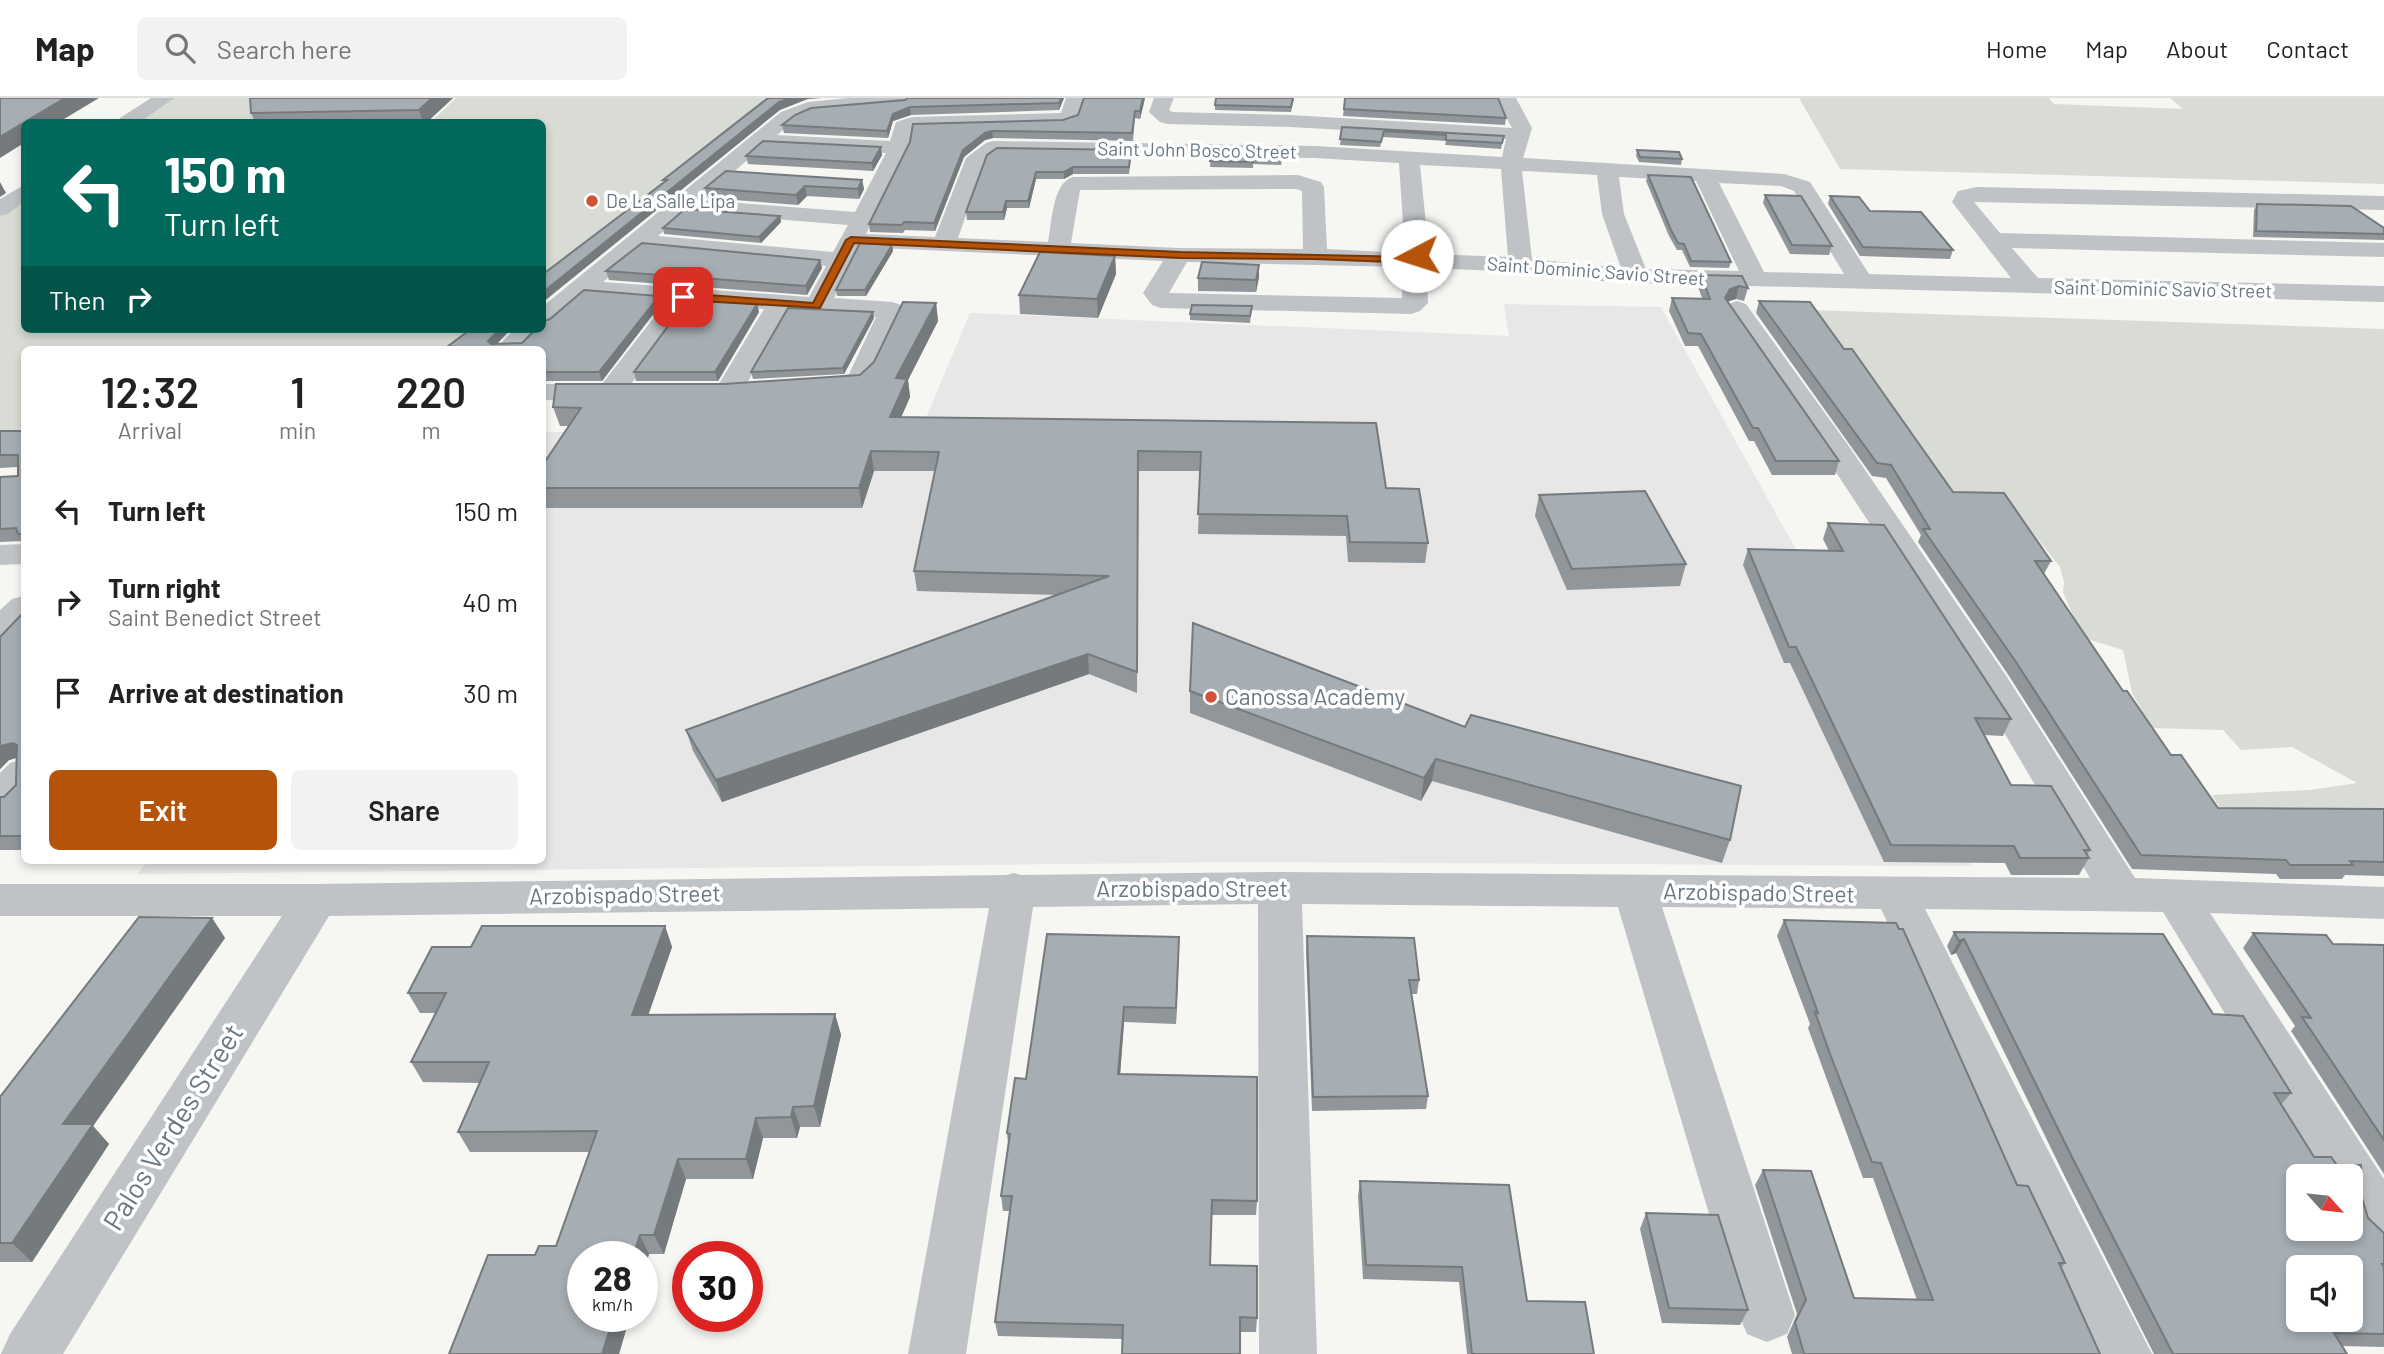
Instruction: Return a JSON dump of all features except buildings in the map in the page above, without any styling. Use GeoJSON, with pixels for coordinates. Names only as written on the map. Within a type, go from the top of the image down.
{"type":"FeatureCollection","features":[{"type":"Feature","properties":{"kind":"street"},"geometry":{"type":"LineString","coordinates":[[132,119],[164,98]]}},
{"type":"Feature","properties":{"kind":"street"},"geometry":{"type":"LineString","coordinates":[[546,317],[796,111],[906,98]]}},
{"type":"Feature","properties":{"kind":"street"},"geometry":{"type":"LineString","coordinates":[[817,306],[899,148],[903,125],[1063,119],[1069,117],[1076,98]]}},
{"type":"Feature","properties":{"kind":"street"},"geometry":{"type":"LineString","coordinates":[[1164,98],[1160,112],[1167,118],[1290,121],[1518,134]]}},
{"type":"Feature","properties":{"kind":"street"},"geometry":{"type":"LineString","coordinates":[[1506,98],[1522,128],[1511,162],[1521,265]]}},
{"type":"Feature","properties":{"kind":"street"},"geometry":{"type":"LineString","coordinates":[[757,141],[899,148]]}},
{"type":"Feature","properties":{"kind":"street","name":"Saint John Bosco Street"},"geometry":{"type":"LineString","coordinates":[[944,243],[976,158],[993,147],[1409,156],[1784,180],[1798,184],[1861,281]]}},
{"type":"Feature","properties":{"kind":"street"},"geometry":{"type":"LineString","coordinates":[[1205,184],[1210,150]]}},
{"type":"Feature","properties":{"kind":"street"},"geometry":{"type":"LineString","coordinates":[[1180,255],[1156,293],[1161,300],[1410,306],[1415,303],[1416,260],[1409,156]]}},
{"type":"Feature","properties":{"kind":"street"},"geometry":{"type":"LineString","coordinates":[[1607,169],[1613,214],[1636,276]]}},
{"type":"Feature","properties":{"kind":"street"},"geometry":{"type":"LineString","coordinates":[[722,171],[748,173]]}},
{"type":"Feature","properties":{"kind":"street"},"geometry":{"type":"LineString","coordinates":[[1704,175],[1755,279]]}},
{"type":"Feature","properties":{"kind":"street"},"geometry":{"type":"LineString","coordinates":[[855,179],[881,181]]}},
{"type":"Feature","properties":{"kind":"street"},"geometry":{"type":"LineString","coordinates":[[1058,249],[1070,187],[1073,184],[1298,182],[1312,187],[1315,256]]}},
{"type":"Feature","properties":{"kind":"street"},"geometry":{"type":"LineString","coordinates":[[0,209],[21,194]]}},
{"type":"Feature","properties":{"kind":"street"},"geometry":{"type":"LineString","coordinates":[[2030,285],[1963,202],[1966,196],[1976,194],[2384,204]]}},
{"type":"Feature","properties":{"kind":"street"},"geometry":{"type":"LineString","coordinates":[[683,205],[851,240]]}},
{"type":"Feature","properties":{"kind":"street"},"geometry":{"type":"LineString","coordinates":[[637,241],[851,240]]}},
{"type":"Feature","properties":{"kind":"street","name":"Saint Dominic Savio Street"},"geometry":{"type":"LineString","coordinates":[[851,240],[1180,255],[1416,260],[1521,265],[1567,272],[1636,276],[2384,294]]}},
{"type":"Feature","properties":{"kind":"street"},"geometry":{"type":"LineString","coordinates":[[1994,240],[2384,250]]}},
{"type":"Feature","properties":{"kind":"street"},"geometry":{"type":"LineString","coordinates":[[580,288],[780,304],[887,309],[892,313],[856,383],[795,388]]}},
{"type":"Feature","properties":{"kind":"street"},"geometry":{"type":"LineString","coordinates":[[546,393],[623,392],[683,297]]}},
{"type":"Feature","properties":{"kind":"street"},"geometry":{"type":"LineString","coordinates":[[755,391],[715,392],[780,304]]}},
{"type":"Feature","properties":{"kind":"street"},"geometry":{"type":"LineString","coordinates":[[1737,309],[1838,451],[1994,685],[2122,894]]}},
{"type":"Feature","properties":{"kind":"street"},"geometry":{"type":"LineString","coordinates":[[512,346],[526,333]]}},
{"type":"Feature","properties":{"kind":"street"},"geometry":{"type":"LineString","coordinates":[[0,555],[21,554]]}},
{"type":"Feature","properties":{"kind":"street"},"geometry":{"type":"LineString","coordinates":[[0,630],[21,609]]}},
{"type":"Feature","properties":{"kind":"street"},"geometry":{"type":"LineString","coordinates":[[0,772],[21,773]]}},
{"type":"Feature","properties":{"kind":"street"},"geometry":{"type":"LineString","coordinates":[[0,798],[21,776]]}},
{"type":"Feature","properties":{"kind":"street"},"geometry":{"type":"LineString","coordinates":[[1280,888],[1288,1354]]}},
{"type":"Feature","properties":{"kind":"street","name":"Arzobispado Street"},"geometry":{"type":"LineString","coordinates":[[0,900],[316,900],[1014,889],[1280,888],[2122,894],[2384,903]]}},
{"type":"Feature","properties":{"kind":"street"},"geometry":{"type":"LineString","coordinates":[[937,1354],[1014,889]]}},
{"type":"Feature","properties":{"kind":"street"},"geometry":{"type":"LineString","coordinates":[[1635,891],[1767,1315]]}},
{"type":"Feature","properties":{"kind":"street"},"geometry":{"type":"LineString","coordinates":[[1896,894],[2123,1354]]}},
{"type":"Feature","properties":{"kind":"street"},"geometry":{"type":"LineString","coordinates":[[2176,896],[2384,1226]]}},
{"type":"Feature","properties":{"kind":"street","name":"Palos Verdes Street"},"geometry":{"type":"LineString","coordinates":[[30,1354],[316,900]]}},
{"type":"Feature","properties":{"kind":"shaded area"},"geometry":{"type":"Polygon","coordinates":[[[170,98],[318,98],[293,119],[138,119],[170,98]]]}},
{"type":"Feature","properties":{"kind":"shaded area","name":"De La Salle Lipa"},"geometry":{"type":"Polygon","coordinates":[[[456,98],[772,98],[546,278],[546,119],[434,119],[456,98]]]}},
{"type":"Feature","properties":{"kind":"shaded area"},"geometry":{"type":"Polygon","coordinates":[[[1799,98],[2049,98],[2054,104],[2183,109],[2170,98],[2384,98],[2384,184],[1840,169],[1799,98]]]}},
{"type":"Feature","properties":{"kind":"shaded area"},"geometry":{"type":"Polygon","coordinates":[[[21,199],[21,333],[476,333],[460,346],[21,346],[21,441],[0,441],[0,213],[21,199]]]}},
{"type":"Feature","properties":{"kind":"shaded area","name":"Canossa Academy"},"geometry":{"type":"Polygon","coordinates":[[[1504,304],[1661,307],[1972,866],[1239,862],[137,874],[145,864],[546,864],[546,432],[920,432],[970,313],[1509,336],[1504,304]]]}},
{"type":"Feature","properties":{"kind":"shaded area"},"geometry":{"type":"Polygon","coordinates":[[[1809,310],[2384,329],[2384,816],[2224,815],[2212,795],[2310,790],[2357,783],[2292,747],[2241,750],[2223,730],[2152,728],[2132,693],[2123,650],[2087,639],[2080,632],[2063,592],[2064,582],[2060,567],[2010,504],[1957,503],[1809,310]]]}},
{"type":"Feature","properties":{"kind":"place","name":"De La Salle Lipa"},"geometry":{"type":"Point","coordinates":[592,201]}},
{"type":"Feature","properties":{"kind":"place","name":"Canossa Academy"},"geometry":{"type":"Point","coordinates":[1211,697]}},
{"type":"Feature","properties":{"kind":"route"},"geometry":{"type":"LineString","coordinates":[[683,297],[817,306],[851,240],[1180,255],[1416,260],[1417,256]]}}]}
